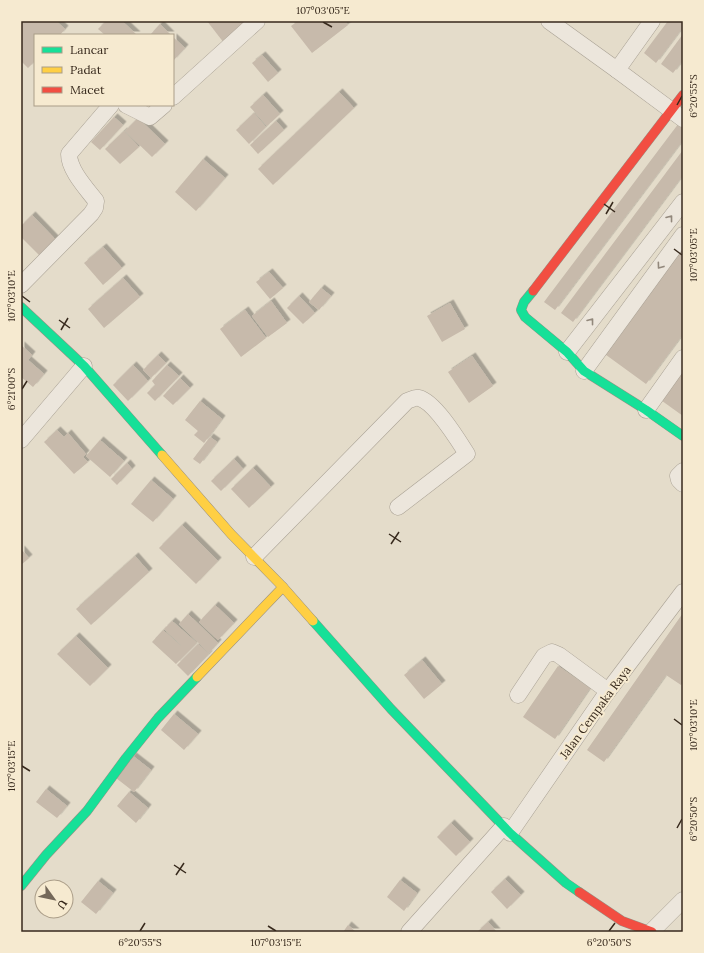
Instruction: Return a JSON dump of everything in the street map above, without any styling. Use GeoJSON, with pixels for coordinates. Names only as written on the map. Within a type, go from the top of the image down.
{"type":"FeatureCollection","features":[{"type":"Feature","properties":{"kind":"street"},"geometry":{"type":"LineString","coordinates":[[174,96],[257,21]]}},
{"type":"Feature","properties":{"kind":"street"},"geometry":{"type":"LineString","coordinates":[[549,21],[568,26],[617,70],[677,115]]}},
{"type":"Feature","properties":{"kind":"street"},"geometry":{"type":"LineString","coordinates":[[617,70],[652,21]]}},
{"type":"Feature","properties":{"kind":"street"},"geometry":{"type":"LineString","coordinates":[[683,95],[677,115],[524,302],[522,310],[525,317],[567,352],[584,371],[646,410],[683,436]]}},
{"type":"Feature","properties":{"kind":"street"},"geometry":{"type":"LineString","coordinates":[[21,285],[91,214],[95,208],[96,201],[72,168],[69,161],[69,154],[110,106]]}},
{"type":"Feature","properties":{"kind":"street"},"geometry":{"type":"LineString","coordinates":[[128,106],[150,117],[163,106]]}},
{"type":"Feature","properties":{"kind":"street"},"geometry":{"type":"LineString","coordinates":[[567,352],[683,202]]}},
{"type":"Feature","properties":{"kind":"street"},"geometry":{"type":"LineString","coordinates":[[584,371],[683,235]]}},
{"type":"Feature","properties":{"kind":"street"},"geometry":{"type":"LineString","coordinates":[[21,306],[84,366],[231,534],[282,587],[391,709],[507,830],[566,884],[622,921],[652,932],[683,900]]}},
{"type":"Feature","properties":{"kind":"street"},"geometry":{"type":"LineString","coordinates":[[646,410],[683,358]]}},
{"type":"Feature","properties":{"kind":"street"},"geometry":{"type":"LineString","coordinates":[[21,440],[84,366]]}},
{"type":"Feature","properties":{"kind":"street"},"geometry":{"type":"LineString","coordinates":[[254,557],[407,401],[418,398],[429,402],[447,424],[467,454],[398,507]]}},
{"type":"Feature","properties":{"kind":"street"},"geometry":{"type":"LineString","coordinates":[[21,886],[46,855],[87,811],[158,718],[282,587]]}},
{"type":"Feature","properties":{"kind":"street","name":"Jalan Cempaka Raya"},"geometry":{"type":"LineString","coordinates":[[409,932],[507,830],[683,592]]}},
{"type":"Feature","properties":{"kind":"street"},"geometry":{"type":"LineString","coordinates":[[518,695],[544,656],[552,652],[559,654],[608,692]]}},
{"type":"Feature","properties":{"kind":"building"},"geometry":{"type":"Polygon","coordinates":[[[21,21],[56,21],[65,29],[61,34],[34,34],[34,62],[28,68],[21,61],[21,21]]]}},
{"type":"Feature","properties":{"kind":"building"},"geometry":{"type":"Polygon","coordinates":[[[106,21],[122,21],[136,34],[104,34],[98,29],[106,21]]]}},
{"type":"Feature","properties":{"kind":"building"},"geometry":{"type":"Polygon","coordinates":[[[207,21],[249,21],[224,43],[207,21]]]}},
{"type":"Feature","properties":{"kind":"building"},"geometry":{"type":"Polygon","coordinates":[[[298,21],[345,21],[348,25],[312,53],[291,26],[298,21]]]}},
{"type":"Feature","properties":{"kind":"building"},"geometry":{"type":"Polygon","coordinates":[[[668,21],[683,21],[683,27],[656,63],[644,53],[668,21]]]}},
{"type":"Feature","properties":{"kind":"building"},"geometry":{"type":"Polygon","coordinates":[[[160,24],[170,34],[151,34],[160,24]]]}},
{"type":"Feature","properties":{"kind":"building"},"geometry":{"type":"Polygon","coordinates":[[[683,34],[683,60],[673,73],[661,64],[683,34]]]}},
{"type":"Feature","properties":{"kind":"building"},"geometry":{"type":"Polygon","coordinates":[[[174,38],[185,48],[174,60],[174,38]]]}},
{"type":"Feature","properties":{"kind":"building"},"geometry":{"type":"Polygon","coordinates":[[[262,55],[278,73],[268,82],[252,63],[262,55]]]}},
{"type":"Feature","properties":{"kind":"building"},"geometry":{"type":"Polygon","coordinates":[[[339,92],[354,108],[273,185],[258,169],[339,92]]]}},
{"type":"Feature","properties":{"kind":"building"},"geometry":{"type":"Polygon","coordinates":[[[263,95],[280,114],[267,126],[250,107],[263,95]]]}},
{"type":"Feature","properties":{"kind":"building"},"geometry":{"type":"Polygon","coordinates":[[[254,113],[266,127],[249,144],[236,130],[254,113]]]}},
{"type":"Feature","properties":{"kind":"building"},"geometry":{"type":"Polygon","coordinates":[[[114,117],[123,125],[100,150],[91,142],[114,117]]]}},
{"type":"Feature","properties":{"kind":"building"},"geometry":{"type":"Polygon","coordinates":[[[138,118],[165,144],[152,157],[125,131],[138,118]]]}},
{"type":"Feature","properties":{"kind":"building"},"geometry":{"type":"Polygon","coordinates":[[[276,121],[284,130],[258,154],[250,145],[276,121]]]}},
{"type":"Feature","properties":{"kind":"building"},"geometry":{"type":"Polygon","coordinates":[[[679,123],[683,126],[683,140],[555,310],[544,302],[679,123]]]}},
{"type":"Feature","properties":{"kind":"building"},"geometry":{"type":"Polygon","coordinates":[[[124,131],[139,147],[120,164],[105,149],[124,131]]]}},
{"type":"Feature","properties":{"kind":"building"},"geometry":{"type":"Polygon","coordinates":[[[683,150],[683,175],[573,322],[561,313],[683,150]]]}},
{"type":"Feature","properties":{"kind":"building"},"geometry":{"type":"Polygon","coordinates":[[[203,159],[225,178],[196,211],[175,192],[203,159]]]}},
{"type":"Feature","properties":{"kind":"building"},"geometry":{"type":"Polygon","coordinates":[[[32,215],[56,240],[40,256],[21,237],[21,226],[32,215]]]}},
{"type":"Feature","properties":{"kind":"building"},"geometry":{"type":"Polygon","coordinates":[[[683,240],[683,334],[646,384],[602,352],[683,240]]]}},
{"type":"Feature","properties":{"kind":"building"},"geometry":{"type":"Polygon","coordinates":[[[103,247],[122,268],[103,285],[84,263],[103,247]]]}},
{"type":"Feature","properties":{"kind":"building"},"geometry":{"type":"Polygon","coordinates":[[[269,272],[283,288],[270,299],[256,282],[269,272]]]}},
{"type":"Feature","properties":{"kind":"building"},"geometry":{"type":"Polygon","coordinates":[[[123,278],[140,297],[104,328],[88,309],[123,278]]]}},
{"type":"Feature","properties":{"kind":"building"},"geometry":{"type":"Polygon","coordinates":[[[321,288],[331,296],[319,310],[309,302],[321,288]]]}},
{"type":"Feature","properties":{"kind":"building"},"geometry":{"type":"Polygon","coordinates":[[[299,296],[315,313],[303,324],[287,308],[299,296]]]}},
{"type":"Feature","properties":{"kind":"building"},"geometry":{"type":"Polygon","coordinates":[[[271,301],[287,323],[268,337],[252,316],[271,301]]]}},
{"type":"Feature","properties":{"kind":"building"},"geometry":{"type":"Polygon","coordinates":[[[450,303],[465,329],[442,342],[427,316],[450,303]]]}},
{"type":"Feature","properties":{"kind":"building"},"geometry":{"type":"Polygon","coordinates":[[[245,310],[266,338],[241,357],[220,329],[245,310]]]}},
{"type":"Feature","properties":{"kind":"building"},"geometry":{"type":"Polygon","coordinates":[[[21,345],[32,355],[28,360],[44,374],[33,387],[21,377],[21,345]]]}},
{"type":"Feature","properties":{"kind":"building"},"geometry":{"type":"Polygon","coordinates":[[[158,355],[166,363],[151,378],[143,370],[158,355]]]}},
{"type":"Feature","properties":{"kind":"building"},"geometry":{"type":"Polygon","coordinates":[[[472,356],[493,386],[469,403],[448,372],[472,356]]]}},
{"type":"Feature","properties":{"kind":"building"},"geometry":{"type":"Polygon","coordinates":[[[683,363],[683,416],[658,398],[683,363]]]}},
{"type":"Feature","properties":{"kind":"building"},"geometry":{"type":"Polygon","coordinates":[[[133,365],[148,381],[128,401],[113,385],[133,365]]]}},
{"type":"Feature","properties":{"kind":"building"},"geometry":{"type":"Polygon","coordinates":[[[167,365],[179,376],[155,401],[147,393],[155,385],[152,381],[167,365]]]}},
{"type":"Feature","properties":{"kind":"building"},"geometry":{"type":"Polygon","coordinates":[[[180,378],[190,388],[173,405],[163,396],[180,378]]]}},
{"type":"Feature","properties":{"kind":"building"},"geometry":{"type":"Polygon","coordinates":[[[200,401],[222,419],[204,443],[194,435],[198,431],[185,420],[200,401]]]}},
{"type":"Feature","properties":{"kind":"building"},"geometry":{"type":"Polygon","coordinates":[[[57,430],[64,437],[68,433],[86,454],[83,457],[88,462],[74,474],[44,442],[57,430]]]}},
{"type":"Feature","properties":{"kind":"building"},"geometry":{"type":"Polygon","coordinates":[[[210,437],[217,442],[200,464],[193,459],[210,437]]]}},
{"type":"Feature","properties":{"kind":"building"},"geometry":{"type":"Polygon","coordinates":[[[100,440],[124,461],[110,477],[86,456],[100,440]]]}},
{"type":"Feature","properties":{"kind":"building"},"geometry":{"type":"Polygon","coordinates":[[[234,459],[243,469],[221,491],[211,481],[234,459]]]}},
{"type":"Feature","properties":{"kind":"building"},"geometry":{"type":"Polygon","coordinates":[[[127,463],[132,469],[117,485],[111,479],[127,463]]]}},
{"type":"Feature","properties":{"kind":"building"},"geometry":{"type":"Polygon","coordinates":[[[253,468],[271,487],[249,508],[231,489],[253,468]]]}},
{"type":"Feature","properties":{"kind":"building"},"geometry":{"type":"Polygon","coordinates":[[[151,480],[173,499],[153,522],[131,504],[151,480]]]}},
{"type":"Feature","properties":{"kind":"building"},"geometry":{"type":"Polygon","coordinates":[[[182,525],[218,561],[196,584],[159,548],[182,525]]]}},
{"type":"Feature","properties":{"kind":"building"},"geometry":{"type":"Polygon","coordinates":[[[21,549],[29,558],[21,565],[21,549]]]}},
{"type":"Feature","properties":{"kind":"building"},"geometry":{"type":"Polygon","coordinates":[[[135,556],[149,572],[91,625],[76,609],[135,556]]]}},
{"type":"Feature","properties":{"kind":"building"},"geometry":{"type":"Polygon","coordinates":[[[215,605],[234,623],[218,640],[199,622],[215,605]]]}},
{"type":"Feature","properties":{"kind":"building"},"geometry":{"type":"Polygon","coordinates":[[[683,613],[683,683],[681,685],[666,675],[604,762],[587,750],[683,613]]]}},
{"type":"Feature","properties":{"kind":"building"},"geometry":{"type":"Polygon","coordinates":[[[188,614],[218,643],[209,653],[179,624],[188,614]]]}},
{"type":"Feature","properties":{"kind":"building"},"geometry":{"type":"Polygon","coordinates":[[[172,621],[197,643],[176,664],[152,642],[163,630],[181,646],[164,629],[172,621]]]}},
{"type":"Feature","properties":{"kind":"building"},"geometry":{"type":"Polygon","coordinates":[[[76,636],[108,668],[90,686],[57,654],[76,636]]]}},
{"type":"Feature","properties":{"kind":"building"},"geometry":{"type":"Polygon","coordinates":[[[198,644],[209,654],[188,676],[177,665],[198,644]]]}},
{"type":"Feature","properties":{"kind":"building"},"geometry":{"type":"Polygon","coordinates":[[[422,660],[442,684],[424,699],[404,675],[422,660]]]}},
{"type":"Feature","properties":{"kind":"building"},"geometry":{"type":"Polygon","coordinates":[[[558,666],[590,688],[555,739],[523,717],[558,666]]]}},
{"type":"Feature","properties":{"kind":"building"},"geometry":{"type":"Polygon","coordinates":[[[174,714],[198,734],[184,750],[161,730],[174,714]]]}},
{"type":"Feature","properties":{"kind":"building"},"geometry":{"type":"Polygon","coordinates":[[[133,756],[151,770],[134,792],[116,778],[133,756]]]}},
{"type":"Feature","properties":{"kind":"building"},"geometry":{"type":"Polygon","coordinates":[[[46,789],[67,806],[57,818],[36,802],[46,789]]]}},
{"type":"Feature","properties":{"kind":"building"},"geometry":{"type":"Polygon","coordinates":[[[129,792],[148,808],[136,823],[117,806],[129,792]]]}},
{"type":"Feature","properties":{"kind":"building"},"geometry":{"type":"Polygon","coordinates":[[[451,823],[470,842],[456,856],[437,837],[451,823]]]}},
{"type":"Feature","properties":{"kind":"building"},"geometry":{"type":"Polygon","coordinates":[[[505,879],[521,895],[507,909],[491,892],[505,879]]]}},
{"type":"Feature","properties":{"kind":"building"},"geometry":{"type":"Polygon","coordinates":[[[400,880],[417,893],[404,911],[387,897],[400,880]]]}},
{"type":"Feature","properties":{"kind":"building"},"geometry":{"type":"Polygon","coordinates":[[[98,881],[113,893],[96,914],[81,902],[98,881]]]}},
{"type":"Feature","properties":{"kind":"building"},"geometry":{"type":"Polygon","coordinates":[[[488,922],[497,932],[477,932],[488,922]]]}},
{"type":"Feature","properties":{"kind":"building"},"geometry":{"type":"Polygon","coordinates":[[[348,925],[356,932],[343,932],[348,925]]]}},
{"type":"Feature","properties":{"kind":"traffic: fast"},"geometry":{"type":"LineString","coordinates":[[533,291],[524,302],[521,310],[525,317],[567,352],[584,371],[646,410],[683,436]]}},
{"type":"Feature","properties":{"kind":"traffic: fast"},"geometry":{"type":"LineString","coordinates":[[21,307],[84,366],[162,455]]}},
{"type":"Feature","properties":{"kind":"traffic: fast"},"geometry":{"type":"LineString","coordinates":[[313,621],[391,709],[510,833],[566,883],[579,892]]}},
{"type":"Feature","properties":{"kind":"traffic: fast"},"geometry":{"type":"LineString","coordinates":[[21,886],[46,855],[87,811],[158,718],[197,677]]}},
{"type":"Feature","properties":{"kind":"traffic: slow"},"geometry":{"type":"LineString","coordinates":[[162,455],[231,534],[283,587],[313,621]]}},
{"type":"Feature","properties":{"kind":"traffic: slow"},"geometry":{"type":"LineString","coordinates":[[197,677],[283,587]]}},
{"type":"Feature","properties":{"kind":"traffic: jam"},"geometry":{"type":"LineString","coordinates":[[533,291],[683,95]]}},
{"type":"Feature","properties":{"kind":"traffic: jam"},"geometry":{"type":"LineString","coordinates":[[579,892],[622,921],[652,932]]}}]}
